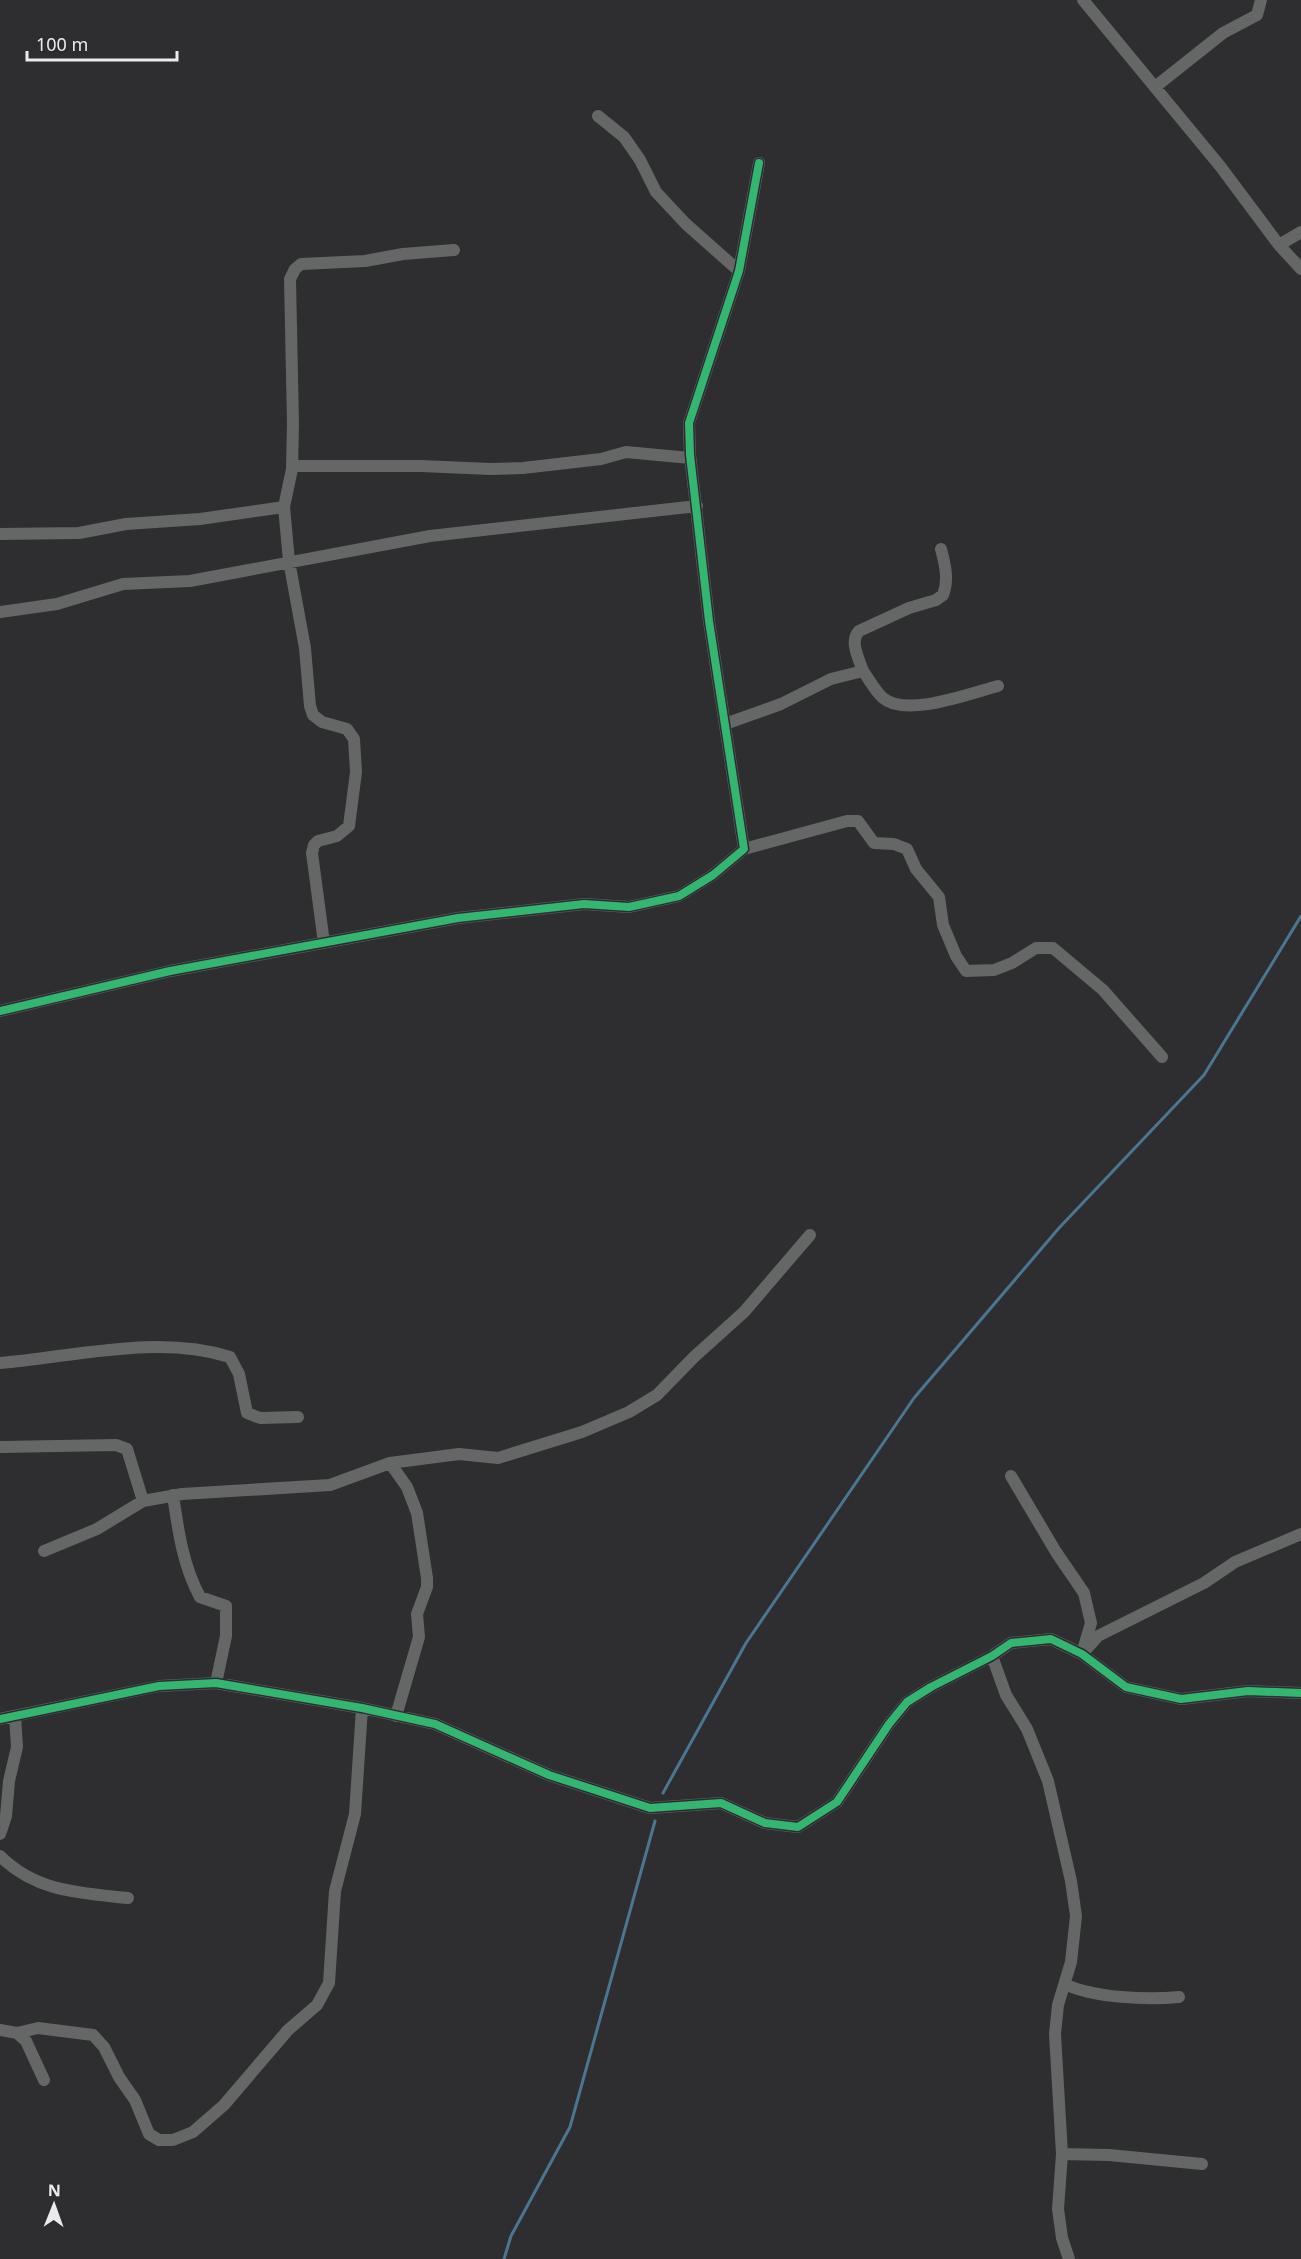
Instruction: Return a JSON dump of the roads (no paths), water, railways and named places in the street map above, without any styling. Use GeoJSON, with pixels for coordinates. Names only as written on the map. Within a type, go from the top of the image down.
{"type":"FeatureCollection","features":[{"type":"Feature","properties":{"kind":"street"},"geometry":{"type":"LineString","coordinates":[[1083,0],[1220,166],[1279,245],[1301,269]]}},
{"type":"Feature","properties":{"kind":"street"},"geometry":{"type":"LineString","coordinates":[[1155,87],[1223,33],[1257,15],[1261,0]]}},
{"type":"Feature","properties":{"kind":"street"},"geometry":{"type":"LineString","coordinates":[[598,116],[624,137],[640,160],[656,192],[686,224],[739,271]]}},
{"type":"Feature","properties":{"kind":"street"},"geometry":{"type":"LineString","coordinates":[[744,849],[709,621],[690,458],[689,423],[739,271],[759,163]]}},
{"type":"Feature","properties":{"kind":"street"},"geometry":{"type":"LineString","coordinates":[[1279,245],[1301,232]]}},
{"type":"Feature","properties":{"kind":"street"},"geometry":{"type":"LineString","coordinates":[[324,943],[312,853],[318,841],[338,836],[349,826],[356,772],[354,739],[347,729],[322,722],[313,715],[310,706],[305,648],[289,561],[284,507],[292,466],[293,368],[289,315],[290,279],[295,269],[301,264],[365,261],[404,254],[454,250]]}},
{"type":"Feature","properties":{"kind":"street"},"geometry":{"type":"LineString","coordinates":[[292,466],[421,465],[490,469],[523,468],[601,459],[626,452],[690,458]]}},
{"type":"Feature","properties":{"kind":"street"},"geometry":{"type":"LineString","coordinates":[[0,612],[57,604],[123,584],[190,580],[430,536],[697,506]]}},
{"type":"Feature","properties":{"kind":"street"},"geometry":{"type":"LineString","coordinates":[[0,534],[79,533],[126,524],[200,519],[284,507]]}},
{"type":"Feature","properties":{"kind":"street"},"geometry":{"type":"LineString","coordinates":[[940,549],[945,565],[946,580],[943,595],[936,600],[909,608],[859,631],[854,640],[863,671],[883,698],[894,704],[925,705],[998,686]]}},
{"type":"Feature","properties":{"kind":"street"},"geometry":{"type":"LineString","coordinates":[[725,724],[781,704],[831,679],[863,671]]}},
{"type":"Feature","properties":{"kind":"street"},"geometry":{"type":"LineString","coordinates":[[0,1011],[170,971],[458,918],[584,904],[628,907],[679,896],[713,875],[744,849],[847,821],[858,821],[874,843],[894,844],[907,849],[916,868],[939,897],[943,925],[956,956],[966,971],[994,970],[1012,963],[1036,948],[1053,948],[1104,990],[1162,1057]]}},
{"type":"Feature","properties":{"kind":"street"},"geometry":{"type":"LineString","coordinates":[[44,1551],[97,1528],[143,1501],[173,1496],[330,1485],[390,1463],[459,1454],[498,1458],[582,1432],[629,1412],[657,1395],[694,1357],[744,1312],[810,1235]]}},
{"type":"Feature","properties":{"kind":"street"},"geometry":{"type":"LineString","coordinates":[[0,1363],[136,1347],[211,1351],[230,1357],[239,1374],[247,1413],[260,1418],[298,1417]]}},
{"type":"Feature","properties":{"kind":"street"},"geometry":{"type":"LineString","coordinates":[[0,1447],[116,1445],[127,1449],[143,1501]]}},
{"type":"Feature","properties":{"kind":"street"},"geometry":{"type":"LineString","coordinates":[[390,1463],[408,1487],[417,1513],[427,1578],[427,1587],[417,1614],[419,1637],[396,1716]]}},
{"type":"Feature","properties":{"kind":"street"},"geometry":{"type":"LineString","coordinates":[[1011,1476],[1056,1552],[1084,1593],[1091,1623],[1082,1654]]}},
{"type":"Feature","properties":{"kind":"street"},"geometry":{"type":"LineString","coordinates":[[173,1496],[179,1539],[194,1587],[200,1597],[226,1606],[226,1636],[216,1683]]}},
{"type":"Feature","properties":{"kind":"street"},"geometry":{"type":"LineString","coordinates":[[1082,1654],[1098,1636],[1204,1583],[1235,1563],[1301,1534]]}},
{"type":"Feature","properties":{"kind":"street"},"geometry":{"type":"LineString","coordinates":[[0,1719],[159,1686],[216,1683],[362,1708],[435,1724],[549,1775],[650,1808],[721,1803],[765,1824],[798,1827],[837,1802],[889,1724],[907,1702],[992,1656],[1011,1643],[1051,1639],[1082,1654],[1126,1688],[1181,1699],[1248,1691],[1301,1693]]}},
{"type":"Feature","properties":{"kind":"street"},"geometry":{"type":"LineString","coordinates":[[992,1656],[1006,1695],[1027,1729],[1048,1781],[1071,1881],[1076,1916],[1071,1962],[1058,2005],[1055,2034],[1062,2154],[1059,2209],[1062,2238],[1069,2259]]}},
{"type":"Feature","properties":{"kind":"street"},"geometry":{"type":"LineString","coordinates":[[0,2030],[17,2033],[38,2028],[93,2035],[104,2047],[119,2077],[135,2100],[149,2134],[159,2140],[173,2140],[193,2132],[224,2105],[288,2030],[317,2005],[329,1983],[335,1891],[355,1814],[362,1708]]}},
{"type":"Feature","properties":{"kind":"street"},"geometry":{"type":"LineString","coordinates":[[0,1834],[6,1816],[9,1781],[17,1748],[15,1716]]}},
{"type":"Feature","properties":{"kind":"street"},"geometry":{"type":"LineString","coordinates":[[0,1856],[18,1872],[50,1888],[128,1898]]}},
{"type":"Feature","properties":{"kind":"street"},"geometry":{"type":"LineString","coordinates":[[1065,1984],[1079,1991],[1154,2000],[1179,1997]]}},
{"type":"Feature","properties":{"kind":"street"},"geometry":{"type":"LineString","coordinates":[[17,2033],[26,2041],[44,2080]]}},
{"type":"Feature","properties":{"kind":"street"},"geometry":{"type":"LineString","coordinates":[[1062,2154],[1109,2155],[1202,2164]]}},
{"type":"Feature","properties":{"kind":"waterway"},"geometry":{"type":"LineString","coordinates":[[663,1793],[746,1643],[914,1398],[1059,1228],[1204,1075],[1301,916]]}},
{"type":"Feature","properties":{"kind":"waterway"},"geometry":{"type":"LineString","coordinates":[[504,2259],[511,2236],[570,2127],[655,1821]]}}]}
